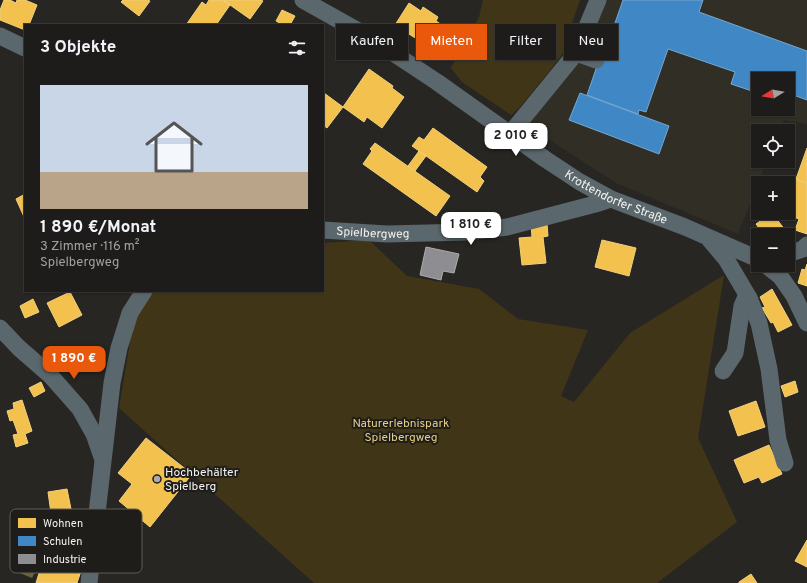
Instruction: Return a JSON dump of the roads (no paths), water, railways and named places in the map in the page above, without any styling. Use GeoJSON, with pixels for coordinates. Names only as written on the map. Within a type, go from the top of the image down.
{"type":"FeatureCollection","features":[{"type":"Feature","properties":{"kind":"street","name":"Krottendorfer Straße"},"geometry":{"type":"LineString","coordinates":[[303,0],[369,37],[437,82],[544,160],[573,178],[611,199],[708,237],[751,256]]}},
{"type":"Feature","properties":{"kind":"street"},"geometry":{"type":"LineString","coordinates":[[588,24],[598,0]]}},
{"type":"Feature","properties":{"kind":"street"},"geometry":{"type":"LineString","coordinates":[[0,36],[24,48]]}},
{"type":"Feature","properties":{"kind":"street"},"geometry":{"type":"LineString","coordinates":[[510,134],[570,60]]}},
{"type":"Feature","properties":{"kind":"street","name":"Spielbergweg"},"geometry":{"type":"LineString","coordinates":[[324,230],[387,234],[467,232],[507,228],[611,199]]}},
{"type":"Feature","properties":{"kind":"street"},"geometry":{"type":"LineString","coordinates":[[708,237],[726,259],[749,298],[759,323],[769,369],[778,440],[785,463]]}},
{"type":"Feature","properties":{"kind":"street"},"geometry":{"type":"LineString","coordinates":[[795,252],[803,249],[807,245]]}},
{"type":"Feature","properties":{"kind":"street"},"geometry":{"type":"LineString","coordinates":[[775,272],[780,276],[794,296],[806,318]]}},
{"type":"Feature","properties":{"kind":"street"},"geometry":{"type":"LineString","coordinates":[[98,509],[112,383],[119,348],[130,313],[143,292]]}},
{"type":"Feature","properties":{"kind":"street"},"geometry":{"type":"LineString","coordinates":[[723,371],[736,353],[742,306],[745,299],[749,298]]}},
{"type":"Feature","properties":{"kind":"street"},"geometry":{"type":"LineString","coordinates":[[0,328],[19,348],[50,375],[80,409],[94,434],[104,461]]}},
{"type":"Feature","properties":{"kind":"street"},"geometry":{"type":"LineString","coordinates":[[89,583],[90,573]]}},
{"type":"Feature","properties":{"kind":"place","name":"Hochbehälter Spielberg"},"geometry":{"type":"Point","coordinates":[157,479]}},
{"type":"Feature","properties":{"kind":"park label","name":"Naturerlebnispark Spielbergweg"},"geometry":{"type":"Point","coordinates":[401,430]}}]}
